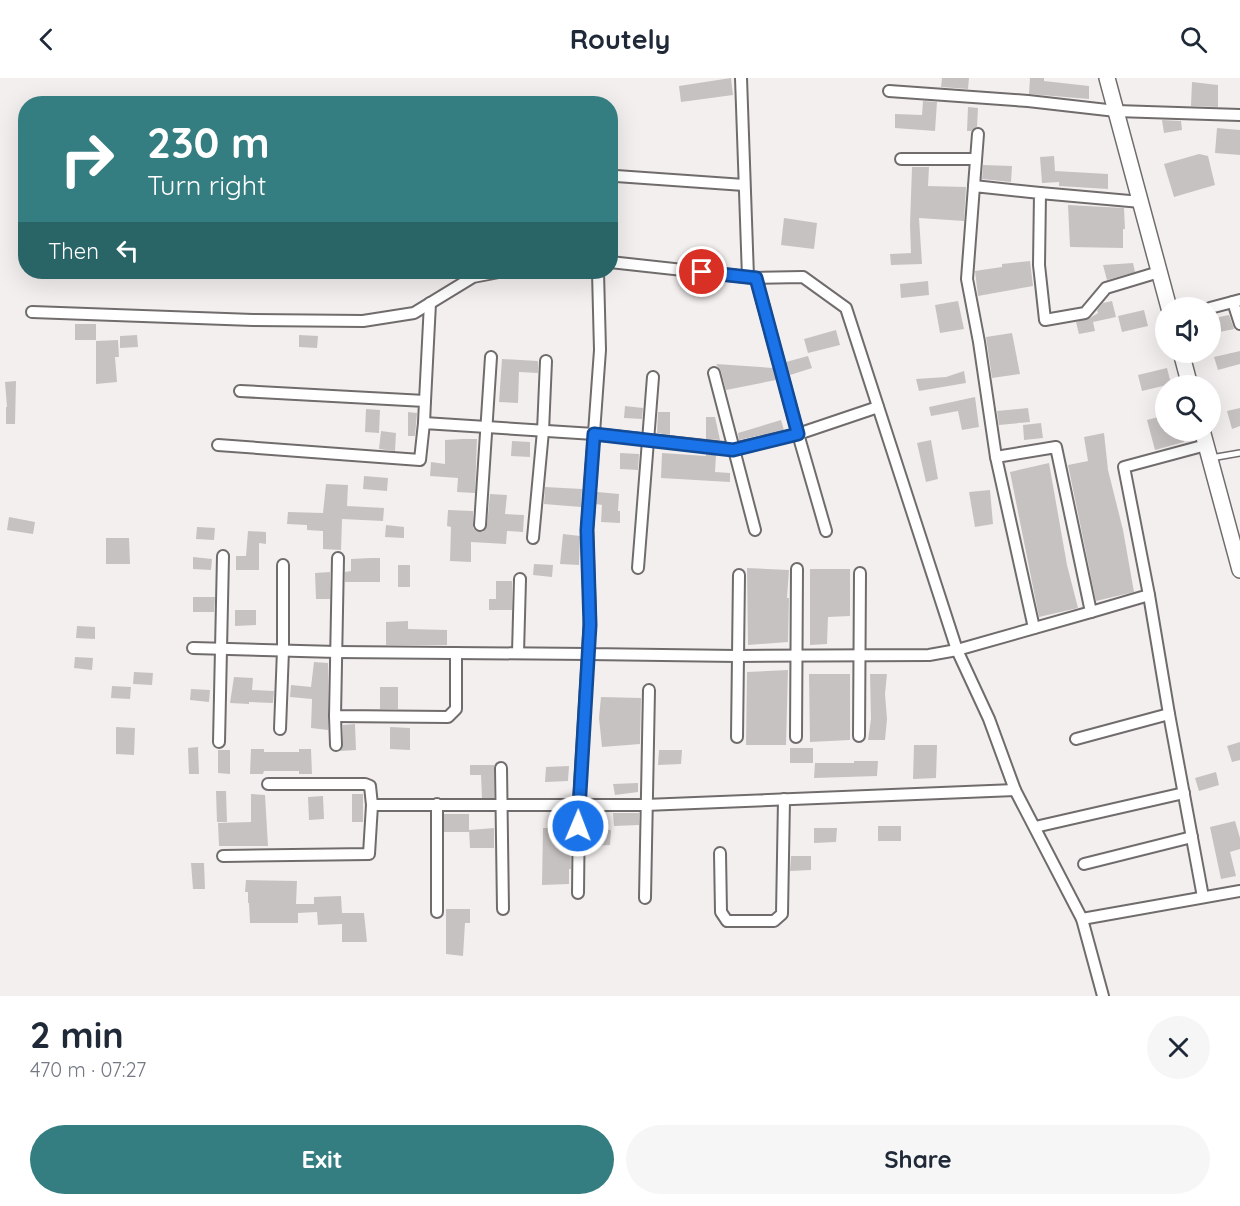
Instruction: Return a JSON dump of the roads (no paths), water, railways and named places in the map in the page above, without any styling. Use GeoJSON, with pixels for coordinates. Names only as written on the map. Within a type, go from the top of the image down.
{"type":"FeatureCollection","features":[{"type":"Feature","properties":{"kind":"main road"},"geometry":{"type":"LineString","coordinates":[[1107,78],[1166,297]]}},
{"type":"Feature","properties":{"kind":"main road"},"geometry":{"type":"LineString","coordinates":[[1206,445],[1240,570]]}},
{"type":"Feature","properties":{"kind":"street"},"geometry":{"type":"LineString","coordinates":[[741,78],[744,185],[752,278],[826,531]]}},
{"type":"Feature","properties":{"kind":"street"},"geometry":{"type":"LineString","coordinates":[[889,91],[1028,101],[1116,111],[1240,115]]}},
{"type":"Feature","properties":{"kind":"street"},"geometry":{"type":"LineString","coordinates":[[978,134],[967,279],[996,458],[1034,628]]}},
{"type":"Feature","properties":{"kind":"street"},"geometry":{"type":"LineString","coordinates":[[900,159],[976,159]]}},
{"type":"Feature","properties":{"kind":"street"},"geometry":{"type":"LineString","coordinates":[[618,176],[744,185]]}},
{"type":"Feature","properties":{"kind":"street"},"geometry":{"type":"LineString","coordinates":[[974,186],[1141,202]]}},
{"type":"Feature","properties":{"kind":"street"},"geometry":{"type":"LineString","coordinates":[[1040,193],[1039,265],[1045,321],[1085,313],[1106,288],[1159,272]]}},
{"type":"Feature","properties":{"kind":"street"},"geometry":{"type":"LineString","coordinates":[[618,263],[752,278],[803,277],[846,308],[957,650],[989,719],[1015,790],[1082,920],[1103,996]]}},
{"type":"Feature","properties":{"kind":"street"},"geometry":{"type":"LineString","coordinates":[[32,312],[242,320],[363,321],[414,313],[470,279]]}},
{"type":"Feature","properties":{"kind":"street"},"geometry":{"type":"LineString","coordinates":[[578,893],[579,804],[590,617],[587,530],[600,350],[598,279]]}},
{"type":"Feature","properties":{"kind":"street"},"geometry":{"type":"LineString","coordinates":[[1221,305],[1237,301],[1240,324]]}},
{"type":"Feature","properties":{"kind":"street"},"geometry":{"type":"LineString","coordinates":[[218,444],[420,460],[430,303]]}},
{"type":"Feature","properties":{"kind":"street"},"geometry":{"type":"LineString","coordinates":[[480,525],[491,357]]}},
{"type":"Feature","properties":{"kind":"street"},"geometry":{"type":"LineString","coordinates":[[533,538],[543,431],[546,361]]}},
{"type":"Feature","properties":{"kind":"street"},"geometry":{"type":"LineString","coordinates":[[714,373],[756,530]]}},
{"type":"Feature","properties":{"kind":"street"},"geometry":{"type":"LineString","coordinates":[[638,568],[653,377]]}},
{"type":"Feature","properties":{"kind":"street"},"geometry":{"type":"LineString","coordinates":[[240,391],[424,401]]}},
{"type":"Feature","properties":{"kind":"street"},"geometry":{"type":"LineString","coordinates":[[424,423],[594,434],[733,450],[798,434],[878,407]]}},
{"type":"Feature","properties":{"kind":"street"},"geometry":{"type":"LineString","coordinates":[[1203,897],[1124,467],[1206,445]]}},
{"type":"Feature","properties":{"kind":"street"},"geometry":{"type":"LineString","coordinates":[[996,458],[1056,447],[1091,612]]}},
{"type":"Feature","properties":{"kind":"street"},"geometry":{"type":"LineString","coordinates":[[219,742],[223,556]]}},
{"type":"Feature","properties":{"kind":"street"},"geometry":{"type":"LineString","coordinates":[[336,746],[338,558]]}},
{"type":"Feature","properties":{"kind":"street"},"geometry":{"type":"LineString","coordinates":[[280,729],[283,565]]}},
{"type":"Feature","properties":{"kind":"street"},"geometry":{"type":"LineString","coordinates":[[796,738],[797,569]]}},
{"type":"Feature","properties":{"kind":"street"},"geometry":{"type":"LineString","coordinates":[[859,736],[860,573]]}},
{"type":"Feature","properties":{"kind":"street"},"geometry":{"type":"LineString","coordinates":[[737,738],[739,575]]}},
{"type":"Feature","properties":{"kind":"street"},"geometry":{"type":"LineString","coordinates":[[518,653],[520,579]]}},
{"type":"Feature","properties":{"kind":"street"},"geometry":{"type":"LineString","coordinates":[[193,648],[737,657],[929,655],[957,650],[1149,594]]}},
{"type":"Feature","properties":{"kind":"street"},"geometry":{"type":"LineString","coordinates":[[335,716],[448,717],[456,709],[456,653]]}},
{"type":"Feature","properties":{"kind":"street"},"geometry":{"type":"LineString","coordinates":[[645,898],[649,690]]}},
{"type":"Feature","properties":{"kind":"street"},"geometry":{"type":"LineString","coordinates":[[1076,739],[1169,714]]}},
{"type":"Feature","properties":{"kind":"street"},"geometry":{"type":"LineString","coordinates":[[501,768],[503,909]]}},
{"type":"Feature","properties":{"kind":"street"},"geometry":{"type":"LineString","coordinates":[[223,856],[369,854],[372,805],[370,786],[365,784],[268,784]]}},
{"type":"Feature","properties":{"kind":"street"},"geometry":{"type":"LineString","coordinates":[[372,805],[645,805],[1015,790]]}},
{"type":"Feature","properties":{"kind":"street"},"geometry":{"type":"LineString","coordinates":[[1035,827],[1184,793]]}},
{"type":"Feature","properties":{"kind":"street"},"geometry":{"type":"LineString","coordinates":[[720,853],[721,912],[727,921],[774,921],[782,914],[784,799]]}},
{"type":"Feature","properties":{"kind":"street"},"geometry":{"type":"LineString","coordinates":[[436,804],[437,912]]}},
{"type":"Feature","properties":{"kind":"street"},"geometry":{"type":"LineString","coordinates":[[1084,864],[1192,837]]}},
{"type":"Feature","properties":{"kind":"street"},"geometry":{"type":"LineString","coordinates":[[1082,920],[1240,891]]}},
{"type":"Feature","properties":{"kind":"lane"},"geometry":{"type":"LineString","coordinates":[[1206,445],[1240,453]]}}]}
